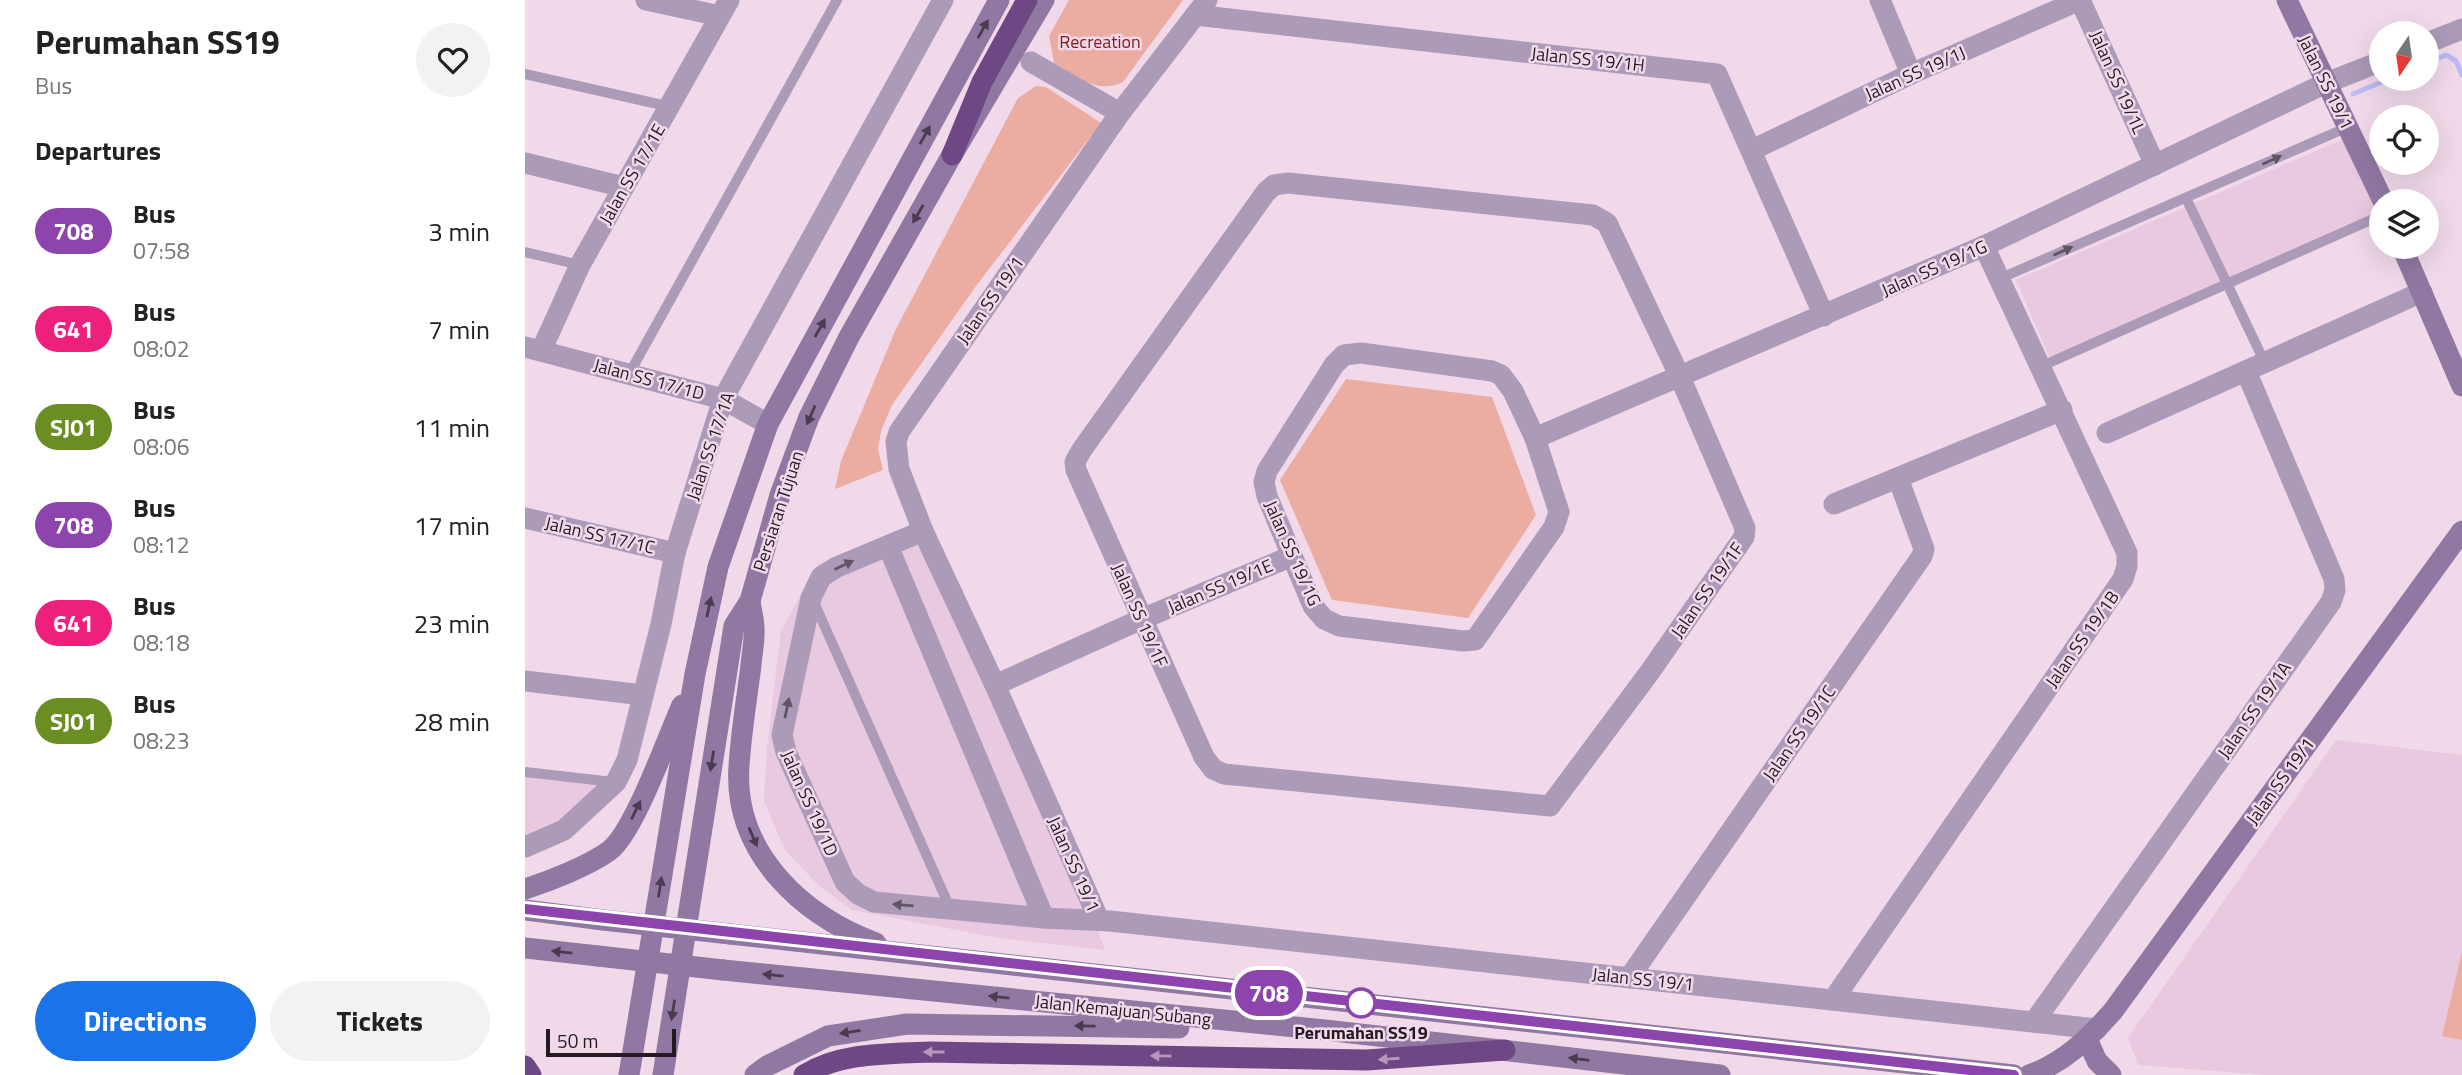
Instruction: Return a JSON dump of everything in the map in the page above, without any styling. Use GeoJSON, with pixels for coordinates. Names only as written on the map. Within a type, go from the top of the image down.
{"type":"FeatureCollection","features":[{"type":"Feature","properties":{"kind":"highway"},"geometry":{"type":"LineString","coordinates":[[952,155],[982,82],[1027,0]]}},
{"type":"Feature","properties":{"kind":"highway"},"geometry":{"type":"LineString","coordinates":[[804,1075],[849,1059],[929,1052],[1367,1060],[1506,1050]]}},
{"type":"Feature","properties":{"kind":"main road","name":"Persiaran Tujuan"},"geometry":{"type":"LineString","coordinates":[[629,1075],[695,674],[718,567],[768,424],[999,0]]}},
{"type":"Feature","properties":{"kind":"main road","name":"Persiaran Tujuan"},"geometry":{"type":"LineString","coordinates":[[663,1075],[734,626],[750,601],[781,495],[809,417],[849,337],[1044,0]]}},
{"type":"Feature","properties":{"kind":"main road","name":"Jalan SS 19/1"},"geometry":{"type":"LineString","coordinates":[[2287,0],[2376,189]]}},
{"type":"Feature","properties":{"kind":"main road"},"geometry":{"type":"LineString","coordinates":[[2407,259],[2462,386]]}},
{"type":"Feature","properties":{"kind":"main road","name":"Jalan SS 19/1"},"geometry":{"type":"LineString","coordinates":[[2029,1075],[2045,1070],[2092,1034],[2113,1011],[2462,531]]}},
{"type":"Feature","properties":{"kind":"main road"},"geometry":{"type":"LineString","coordinates":[[750,601],[755,629],[739,768],[740,799],[745,819],[763,860],[794,895],[836,925],[899,952]]}},
{"type":"Feature","properties":{"kind":"main road"},"geometry":{"type":"LineString","coordinates":[[525,889],[549,882],[611,850],[635,815],[695,674]]}},
{"type":"Feature","properties":{"kind":"main road","name":"Jalan Kemajuan Subang"},"geometry":{"type":"LineString","coordinates":[[525,909],[603,920],[2014,1075]]}},
{"type":"Feature","properties":{"kind":"main road","name":"Jalan Kemajuan Subang"},"geometry":{"type":"LineString","coordinates":[[525,948],[1325,1030],[1720,1075]]}},
{"type":"Feature","properties":{"kind":"main road"},"geometry":{"type":"LineString","coordinates":[[755,1075],[767,1066],[828,1036],[907,1024],[1325,1030]]}},
{"type":"Feature","properties":{"kind":"main road"},"geometry":{"type":"LineString","coordinates":[[2092,1034],[2098,1061],[2111,1075]]}},
{"type":"Feature","properties":{"kind":"street"},"geometry":{"type":"LineString","coordinates":[[646,0],[725,8]]}},
{"type":"Feature","properties":{"kind":"street","name":"Jalan SS 17/1A"},"geometry":{"type":"LineString","coordinates":[[525,847],[564,830],[616,782],[627,760],[661,624],[675,553],[723,399],[943,0]]}},
{"type":"Feature","properties":{"kind":"street"},"geometry":{"type":"LineString","coordinates":[[1880,0],[1911,74]]}},
{"type":"Feature","properties":{"kind":"street","name":"Jalan SS 19/1J"},"geometry":{"type":"LineString","coordinates":[[1752,150],[1911,74],[2080,0]]}},
{"type":"Feature","properties":{"kind":"street","name":"Jalan SS 19/1L"},"geometry":{"type":"LineString","coordinates":[[2080,0],[2155,164]]}},
{"type":"Feature","properties":{"kind":"street","name":"Jalan SS 17/1E"},"geometry":{"type":"LineString","coordinates":[[533,349],[725,8]]}},
{"type":"Feature","properties":{"kind":"street","name":"Jalan SS 19/1"},"geometry":{"type":"LineString","coordinates":[[1201,8],[1120,113],[899,432],[896,442],[899,469],[923,531],[995,685],[1099,920],[2034,1022],[2092,1034]]}},
{"type":"Feature","properties":{"kind":"street","name":"Jalan SS 19/1H"},"geometry":{"type":"LineString","coordinates":[[1201,8],[1717,74],[1824,316]]}},
{"type":"Feature","properties":{"kind":"street"},"geometry":{"type":"LineString","coordinates":[[2439,38],[2462,29]]}},
{"type":"Feature","properties":{"kind":"street"},"geometry":{"type":"LineString","coordinates":[[1031,62],[1120,113]]}},
{"type":"Feature","properties":{"kind":"street","name":"Jalan SS 19/1G"},"geometry":{"type":"LineString","coordinates":[[1535,438],[1984,246],[2326,83],[2369,66]]}},
{"type":"Feature","properties":{"kind":"street"},"geometry":{"type":"LineString","coordinates":[[525,163],[624,187]]}},
{"type":"Feature","properties":{"kind":"street","name":"Jalan SS 19/1F"},"geometry":{"type":"LineString","coordinates":[[1288,183],[1593,215],[1608,223],[1680,377],[1745,528],[1744,537],[1649,673],[1550,807],[1224,774],[1213,769],[1204,757],[1076,470],[1075,462],[1266,192],[1275,185],[1288,183]]}},
{"type":"Feature","properties":{"kind":"street","name":"Jalan SS 19/1B"},"geometry":{"type":"LineString","coordinates":[[1833,1000],[2123,579],[2127,566],[2127,553],[1984,246]]}},
{"type":"Feature","properties":{"kind":"street"},"geometry":{"type":"LineString","coordinates":[[2107,433],[2422,292]]}},
{"type":"Feature","properties":{"kind":"street","name":"Jalan SS 17/1D"},"geometry":{"type":"LineString","coordinates":[[533,349],[723,399],[768,424]]}},
{"type":"Feature","properties":{"kind":"street","name":"Jalan SS 19/1G"},"geometry":{"type":"LineString","coordinates":[[1361,353],[1492,371],[1501,375],[1513,391],[1535,438],[1559,512],[1554,527],[1475,640],[1463,641],[1339,626],[1325,619],[1313,606],[1267,496],[1264,482],[1267,471],[1334,365],[1344,355],[1361,353]]}},
{"type":"Feature","properties":{"kind":"street","name":"Jalan SS 19/1A"},"geometry":{"type":"LineString","coordinates":[[2034,1022],[2331,602],[2335,590],[2334,579],[2255,367]]}},
{"type":"Feature","properties":{"kind":"street"},"geometry":{"type":"LineString","coordinates":[[1834,505],[2062,410]]}},
{"type":"Feature","properties":{"kind":"street","name":"Jalan SS 19/1C"},"geometry":{"type":"LineString","coordinates":[[1629,978],[1922,556],[1924,549],[1898,478]]}},
{"type":"Feature","properties":{"kind":"street","name":"Jalan SS 17/1C"},"geometry":{"type":"LineString","coordinates":[[525,518],[675,553]]}},
{"type":"Feature","properties":{"kind":"street","name":"Jalan SS 19/1D"},"geometry":{"type":"LineString","coordinates":[[923,531],[837,567],[821,577],[811,598],[784,719],[782,735],[786,752],[845,882],[858,894],[874,902],[1044,918],[1099,920]]}},
{"type":"Feature","properties":{"kind":"street"},"geometry":{"type":"LineString","coordinates":[[888,546],[1044,918]]}},
{"type":"Feature","properties":{"kind":"street","name":"Jalan SS 19/1E"},"geometry":{"type":"LineString","coordinates":[[995,685],[1292,556]]}},
{"type":"Feature","properties":{"kind":"street"},"geometry":{"type":"LineString","coordinates":[[525,681],[643,695]]}},
{"type":"Feature","properties":{"kind":"lane"},"geometry":{"type":"LineString","coordinates":[[629,374],[837,0]]}},
{"type":"Feature","properties":{"kind":"lane"},"geometry":{"type":"LineString","coordinates":[[525,74],[671,107]]}},
{"type":"Feature","properties":{"kind":"lane"},"geometry":{"type":"LineString","coordinates":[[2001,278],[2348,127]]}},
{"type":"Feature","properties":{"kind":"lane"},"geometry":{"type":"LineString","coordinates":[[2186,198],[2227,284],[2255,367]]}},
{"type":"Feature","properties":{"kind":"lane"},"geometry":{"type":"LineString","coordinates":[[2042,366],[2369,221]]}},
{"type":"Feature","properties":{"kind":"lane"},"geometry":{"type":"LineString","coordinates":[[525,252],[580,265]]}},
{"type":"Feature","properties":{"kind":"lane"},"geometry":{"type":"LineString","coordinates":[[811,598],[951,909]]}},
{"type":"Feature","properties":{"kind":"lane"},"geometry":{"type":"LineString","coordinates":[[525,772],[616,782]]}},
{"type":"Feature","properties":{"kind":"shaded area"},"geometry":{"type":"Polygon","coordinates":[[[2346,138],[2369,190],[2369,225],[2051,361],[2016,280],[2346,138]]]}},
{"type":"Feature","properties":{"kind":"shaded area"},"geometry":{"type":"Polygon","coordinates":[[[926,519],[1005,688],[1105,950],[999,938],[852,910],[819,886],[785,850],[764,801],[767,747],[781,631],[818,564],[926,519]]]}},
{"type":"Feature","properties":{"kind":"shaded area"},"geometry":{"type":"Polygon","coordinates":[[[2336,740],[2462,755],[2462,1075],[2265,1075],[2138,1065],[2128,1038],[2336,740]]]}},
{"type":"Feature","properties":{"kind":"shaded area"},"geometry":{"type":"Polygon","coordinates":[[[525,776],[604,785],[563,824],[525,842],[525,776]]]}},
{"type":"Feature","properties":{"kind":"green space","name":"Recreation"},"geometry":{"type":"Polygon","coordinates":[[[1069,0],[1183,0],[1123,82],[1104,86],[1087,82],[1054,63],[1049,36],[1069,0]]]}},
{"type":"Feature","properties":{"kind":"green space"},"geometry":{"type":"Polygon","coordinates":[[[1036,86],[1046,87],[1101,123],[976,286],[892,405],[881,431],[878,449],[883,470],[835,489],[841,461],[896,329],[1018,98],[1036,86]]]}},
{"type":"Feature","properties":{"kind":"green space"},"geometry":{"type":"Polygon","coordinates":[[[1346,379],[1492,397],[1536,515],[1468,618],[1332,600],[1280,480],[1346,379]]]}},
{"type":"Feature","properties":{"kind":"green space"},"geometry":{"type":"Polygon","coordinates":[[[2462,952],[2462,1040],[2442,1036],[2462,952]]]}},
{"type":"Feature","properties":{"kind":"waterway"},"geometry":{"type":"LineString","coordinates":[[2439,58],[2446,55],[2456,61],[2462,75]]}},
{"type":"Feature","properties":{"kind":"waterway"},"geometry":{"type":"LineString","coordinates":[[2353,94],[2369,87]]}},
{"type":"Feature","properties":{"kind":"bus line","name":"708"},"geometry":{"type":"LineString","coordinates":[[525,909],[603,920],[2014,1075]]}},
{"type":"Feature","properties":{"kind":"place","name":"Perumahan SS19"},"geometry":{"type":"Point","coordinates":[1361,1003]}}]}
